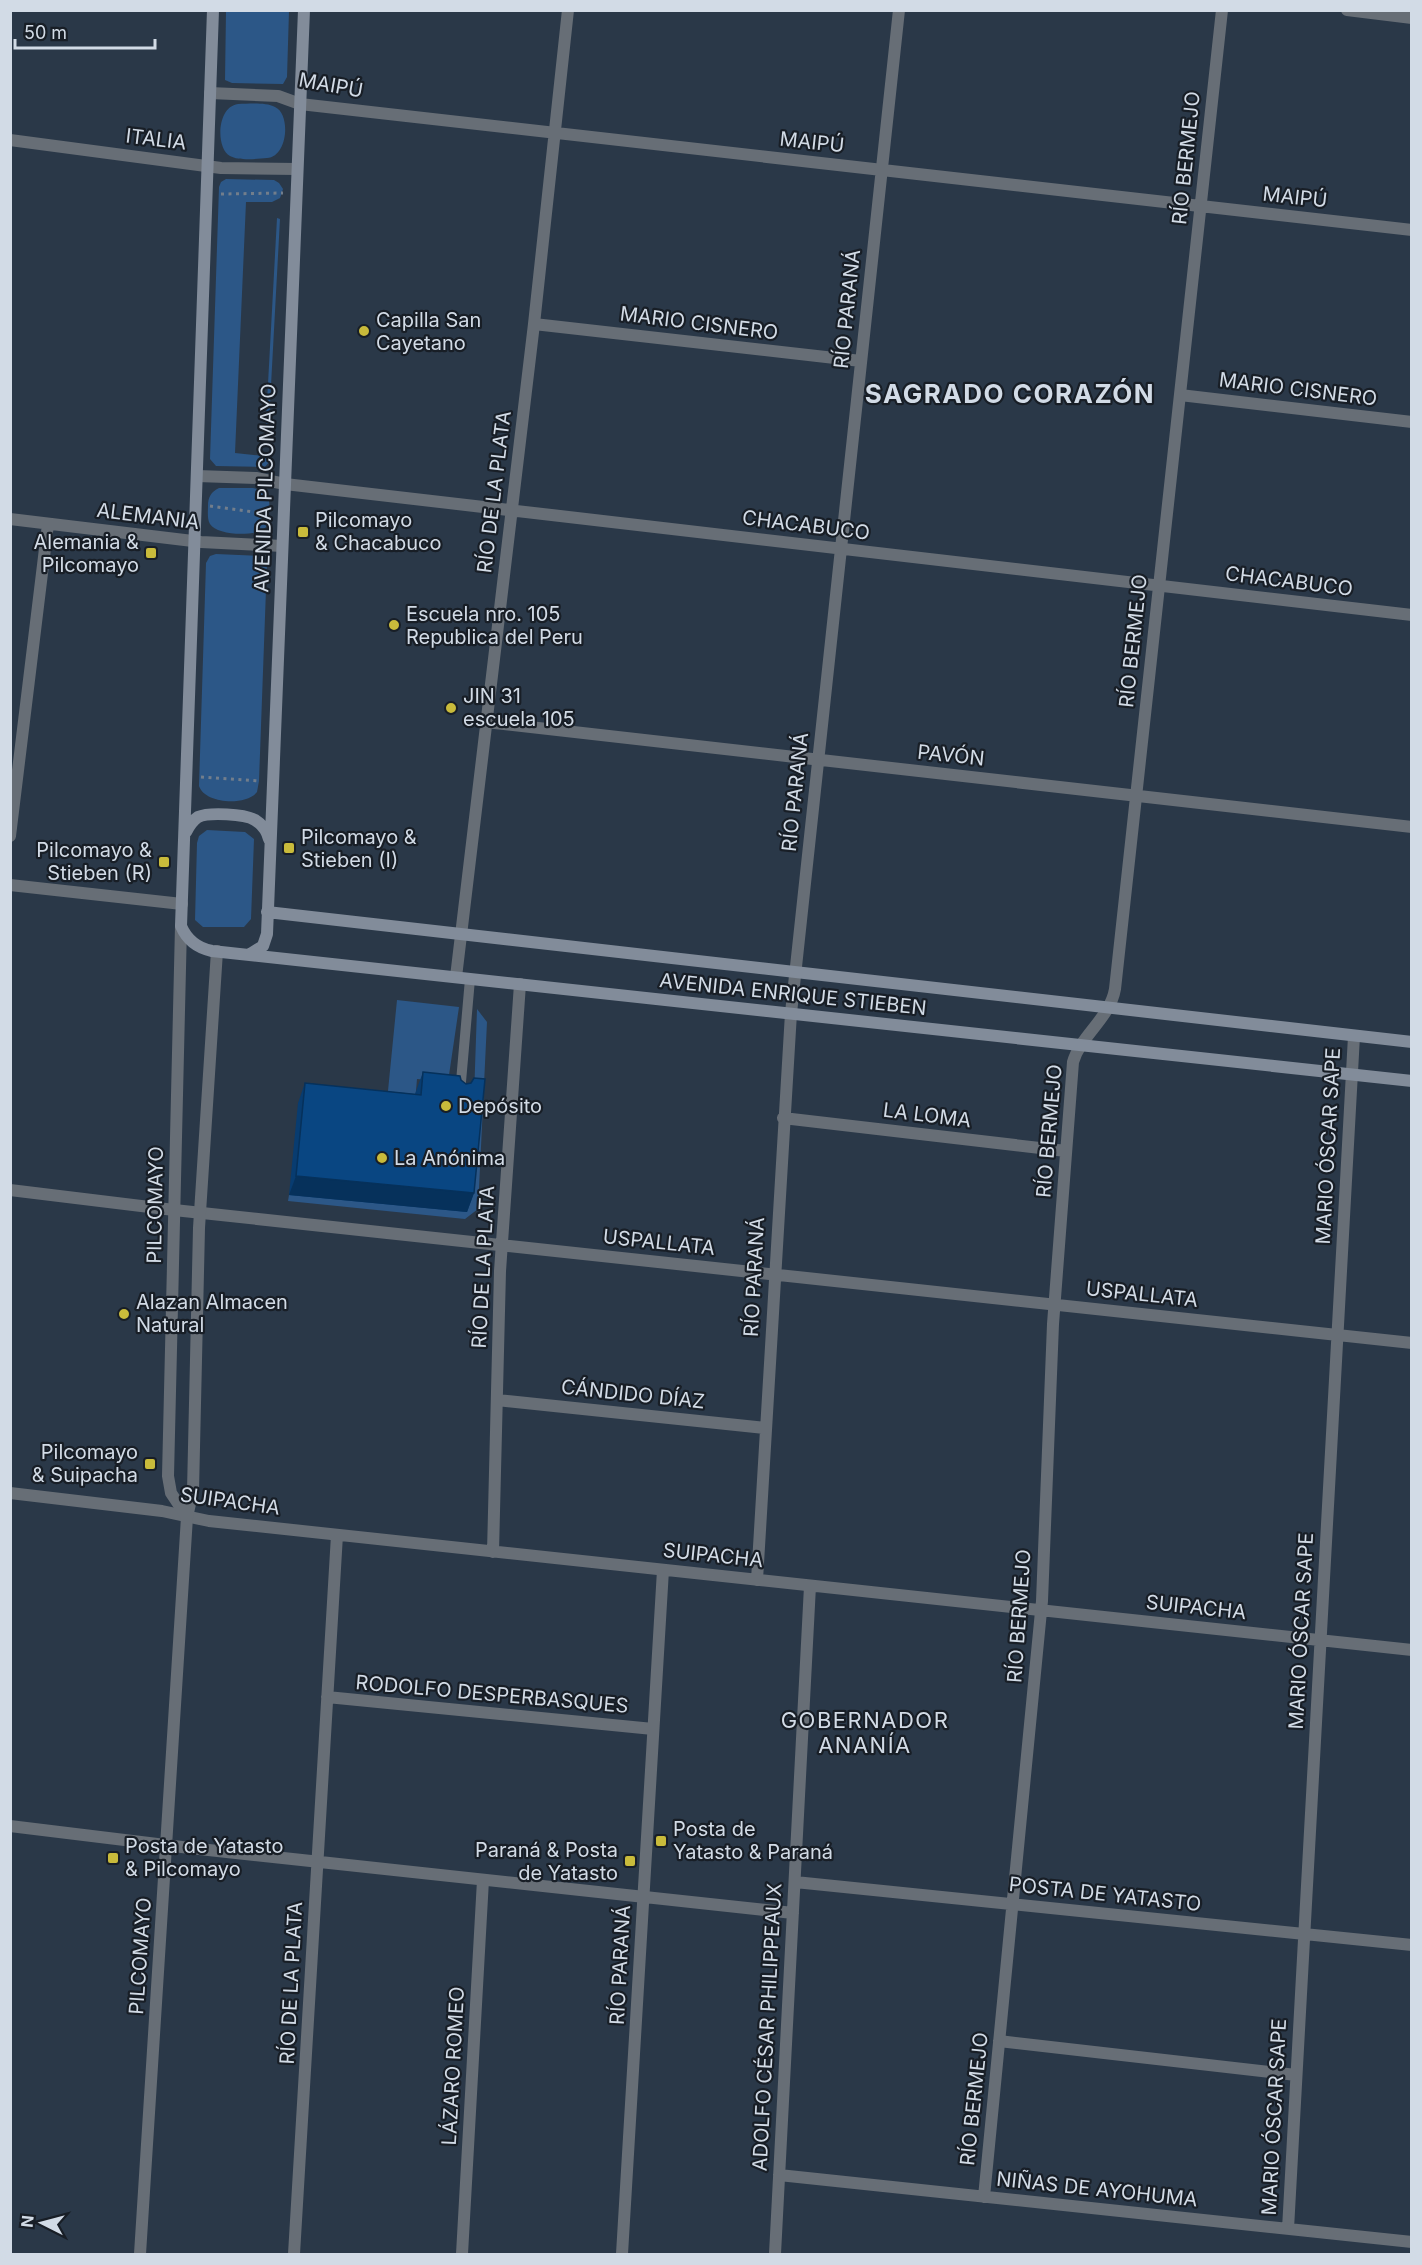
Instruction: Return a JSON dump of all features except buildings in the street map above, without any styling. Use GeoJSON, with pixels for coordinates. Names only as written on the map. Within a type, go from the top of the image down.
{"type":"FeatureCollection","features":[{"type":"Feature","properties":{"kind":"main road"},"geometry":{"type":"LineString","coordinates":[[182,926],[213,10]]}},
{"type":"Feature","properties":{"kind":"main road","name":"AVENIDA PILCOMAYO"},"geometry":{"type":"LineString","coordinates":[[244,954],[252,953],[263,946],[266,938],[304,10]]}},
{"type":"Feature","properties":{"kind":"main road"},"geometry":{"type":"LineString","coordinates":[[184,843],[187,828],[196,818],[207,815],[231,815],[249,817],[259,822],[266,831],[270,847]]}},
{"type":"Feature","properties":{"kind":"main road","name":"AVENIDA ENRIQUE STIEBEN"},"geometry":{"type":"LineString","coordinates":[[267,912],[1412,1042]]}},
{"type":"Feature","properties":{"kind":"main road","name":"AVENIDA ENRIQUE STIEBEN"},"geometry":{"type":"LineString","coordinates":[[182,926],[186,935],[197,946],[217,951],[1412,1082]]}},
{"type":"Feature","properties":{"kind":"street","name":"RÍO DE LA PLATA"},"geometry":{"type":"LineString","coordinates":[[456,977],[534,324],[568,10]]}},
{"type":"Feature","properties":{"kind":"street","name":"RÍO PARANÁ"},"geometry":{"type":"LineString","coordinates":[[757,1580],[790,1014],[898,10]]}},
{"type":"Feature","properties":{"kind":"street","name":"RÍO BERMEJO"},"geometry":{"type":"LineString","coordinates":[[984,2197],[1041,1610],[1054,1304],[1073,1062],[1081,1045],[1109,1008],[1115,989],[1222,10]]}},
{"type":"Feature","properties":{"kind":"street"},"geometry":{"type":"LineString","coordinates":[[1347,10],[1412,18]]}},
{"type":"Feature","properties":{"kind":"street","name":"MAIPÚ"},"geometry":{"type":"LineString","coordinates":[[210,93],[271,95],[300,104],[1412,230]]}},
{"type":"Feature","properties":{"kind":"street","name":"ITALIA"},"geometry":{"type":"LineString","coordinates":[[10,140],[234,168],[297,169]]}},
{"type":"Feature","properties":{"kind":"street","name":"MARIO CISNERO"},"geometry":{"type":"LineString","coordinates":[[534,324],[861,361]]}},
{"type":"Feature","properties":{"kind":"street","name":"MARIO CISNERO"},"geometry":{"type":"LineString","coordinates":[[1180,395],[1412,422]]}},
{"type":"Feature","properties":{"kind":"street","name":"CHACABUCO"},"geometry":{"type":"LineString","coordinates":[[197,476],[263,479],[285,484],[511,511],[1412,615]]}},
{"type":"Feature","properties":{"kind":"street","name":"ALEMANIA"},"geometry":{"type":"LineString","coordinates":[[10,519],[195,542],[282,546]]}},
{"type":"Feature","properties":{"kind":"street"},"geometry":{"type":"LineString","coordinates":[[10,836],[48,524]]}},
{"type":"Feature","properties":{"kind":"street","name":"PAVÓN"},"geometry":{"type":"LineString","coordinates":[[486,722],[1412,827]]}},
{"type":"Feature","properties":{"kind":"street"},"geometry":{"type":"LineString","coordinates":[[10,885],[182,904]]}},
{"type":"Feature","properties":{"kind":"street","name":"PILCOMAYO"},"geometry":{"type":"LineString","coordinates":[[182,926],[168,1476],[171,1492],[187,1517]]}},
{"type":"Feature","properties":{"kind":"street","name":"PILCOMAYO"},"geometry":{"type":"LineString","coordinates":[[140,2254],[187,1517],[194,1484],[200,1213],[217,951]]}},
{"type":"Feature","properties":{"kind":"street","name":"RÍO DE LA PLATA"},"geometry":{"type":"LineString","coordinates":[[493,1552],[502,1245],[520,984]]}},
{"type":"Feature","properties":{"kind":"street","name":"MARIO ÓSCAR SAPE"},"geometry":{"type":"LineString","coordinates":[[1288,2229],[1354,1036]]}},
{"type":"Feature","properties":{"kind":"street","name":"LA LOMA"},"geometry":{"type":"LineString","coordinates":[[783,1118],[1066,1151]]}},
{"type":"Feature","properties":{"kind":"street","name":"USPALLATA"},"geometry":{"type":"LineString","coordinates":[[10,1190],[200,1213],[1412,1342]]}},
{"type":"Feature","properties":{"kind":"street","name":"CÁNDIDO DÍAZ"},"geometry":{"type":"LineString","coordinates":[[497,1400],[765,1428]]}},
{"type":"Feature","properties":{"kind":"street","name":"SUIPACHA"},"geometry":{"type":"LineString","coordinates":[[10,1493],[337,1535],[1412,1650]]}},
{"type":"Feature","properties":{"kind":"street","name":"RÍO DE LA PLATA"},"geometry":{"type":"LineString","coordinates":[[294,2254],[337,1535]]}},
{"type":"Feature","properties":{"kind":"street","name":"RÍO PARANÁ"},"geometry":{"type":"LineString","coordinates":[[622,2254],[663,1570]]}},
{"type":"Feature","properties":{"kind":"street","name":"ADOLFO CÉSAR PHILIPPEAUX"},"geometry":{"type":"LineString","coordinates":[[775,2254],[810,1586]]}},
{"type":"Feature","properties":{"kind":"street","name":"RODOLFO DESPERBASQUES"},"geometry":{"type":"LineString","coordinates":[[327,1697],[653,1729]]}},
{"type":"Feature","properties":{"kind":"street"},"geometry":{"type":"LineString","coordinates":[[10,1826],[793,1913]]}},
{"type":"Feature","properties":{"kind":"street","name":"LÁZARO ROMEO"},"geometry":{"type":"LineString","coordinates":[[462,2254],[483,1880]]}},
{"type":"Feature","properties":{"kind":"street","name":"POSTA DE YATASTO"},"geometry":{"type":"LineString","coordinates":[[795,1882],[1412,1945]]}},
{"type":"Feature","properties":{"kind":"street"},"geometry":{"type":"LineString","coordinates":[[999,2042],[1296,2075]]}},
{"type":"Feature","properties":{"kind":"street","name":"NIÑAS DE AYOHUMA"},"geometry":{"type":"LineString","coordinates":[[779,2175],[1412,2242]]}},
{"type":"Feature","properties":{"kind":"lane"},"geometry":{"type":"LineString","coordinates":[[460,1096],[470,979]]}},
{"type":"Feature","properties":{"kind":"path"},"geometry":{"type":"LineString","coordinates":[[219,194],[283,193]]}},
{"type":"Feature","properties":{"kind":"path"},"geometry":{"type":"LineString","coordinates":[[208,506],[269,514]]}},
{"type":"Feature","properties":{"kind":"path"},"geometry":{"type":"LineString","coordinates":[[199,777],[259,781]]}},
{"type":"Feature","properties":{"kind":"shaded area"},"geometry":{"type":"Polygon","coordinates":[[[226,11],[289,11],[287,77],[283,84],[232,83],[225,80],[226,11]]]}},
{"type":"Feature","properties":{"kind":"shaded area"},"geometry":{"type":"Polygon","coordinates":[[[238,104],[267,104],[280,111],[285,126],[285,135],[279,151],[274,156],[243,159],[234,158],[225,152],[220,128],[222,120],[225,112],[238,104]]]}},
{"type":"Feature","properties":{"kind":"shaded area"},"geometry":{"type":"Polygon","coordinates":[[[226,179],[274,180],[283,189],[280,198],[272,202],[246,202],[235,453],[264,456],[269,462],[265,467],[216,466],[210,459],[219,187],[226,179]]]}},
{"type":"Feature","properties":{"kind":"shaded area"},"geometry":{"type":"Polygon","coordinates":[[[277,218],[280,219],[268,441],[265,439],[277,218]]]}},
{"type":"Feature","properties":{"kind":"shaded area"},"geometry":{"type":"Polygon","coordinates":[[[219,488],[253,488],[264,491],[269,504],[269,520],[266,527],[247,534],[229,533],[214,528],[208,520],[208,503],[210,495],[219,488]]]}},
{"type":"Feature","properties":{"kind":"shaded area"},"geometry":{"type":"Polygon","coordinates":[[[216,554],[259,556],[264,557],[267,562],[259,781],[257,792],[244,800],[235,801],[217,800],[203,792],[199,786],[206,563],[210,556],[216,554]]]}},
{"type":"Feature","properties":{"kind":"shaded area"},"geometry":{"type":"Polygon","coordinates":[[[207,830],[245,832],[254,839],[251,919],[244,927],[203,927],[195,920],[197,843],[199,836],[207,830]]]}},
{"type":"Feature","properties":{"kind":"shaded area"},"geometry":{"type":"Polygon","coordinates":[[[397,1000],[459,1007],[448,1082],[417,1079],[414,1114],[386,1111],[397,1000]]]}},
{"type":"Feature","properties":{"kind":"shaded area","name":"La Anónima"},"geometry":{"type":"Polygon","coordinates":[[[477,1009],[487,1022],[478,1209],[465,1219],[288,1201],[289,1195],[474,1097],[477,1009]]]}},
{"type":"Feature","properties":{"kind":"place","name":"Capilla San Cayetano"},"geometry":{"type":"Point","coordinates":[364,331]}},
{"type":"Feature","properties":{"kind":"place","name":"Pilcomayo & Chacabuco"},"geometry":{"type":"Point","coordinates":[303,532]}},
{"type":"Feature","properties":{"kind":"place","name":"Alemania & Pilcomayo"},"geometry":{"type":"Point","coordinates":[151,553]}},
{"type":"Feature","properties":{"kind":"place","name":"Escuela nro. 105 Republica del Peru"},"geometry":{"type":"Point","coordinates":[394,625]}},
{"type":"Feature","properties":{"kind":"place","name":"JIN 31 escuela 105"},"geometry":{"type":"Point","coordinates":[451,708]}},
{"type":"Feature","properties":{"kind":"place","name":"Pilcomayo & Stieben (I)"},"geometry":{"type":"Point","coordinates":[289,848]}},
{"type":"Feature","properties":{"kind":"place","name":"Pilcomayo & Stieben (R)"},"geometry":{"type":"Point","coordinates":[164,862]}},
{"type":"Feature","properties":{"kind":"place","name":"Depósito"},"geometry":{"type":"Point","coordinates":[446,1106]}},
{"type":"Feature","properties":{"kind":"place","name":"La Anónima"},"geometry":{"type":"Point","coordinates":[382,1158]}},
{"type":"Feature","properties":{"kind":"place","name":"Alazan Almacen Natural"},"geometry":{"type":"Point","coordinates":[124,1314]}},
{"type":"Feature","properties":{"kind":"place","name":"Pilcomayo & Suipacha"},"geometry":{"type":"Point","coordinates":[150,1464]}},
{"type":"Feature","properties":{"kind":"place","name":"Posta de Yatasto & Paraná"},"geometry":{"type":"Point","coordinates":[661,1841]}},
{"type":"Feature","properties":{"kind":"place","name":"Posta de Yatasto & Pilcomayo"},"geometry":{"type":"Point","coordinates":[113,1858]}},
{"type":"Feature","properties":{"kind":"place","name":"Paraná & Posta de Yatasto"},"geometry":{"type":"Point","coordinates":[630,1861]}},
{"type":"Feature","properties":{"kind":"district","name":"SAGRADO CORAZÓN"},"geometry":{"type":"Point","coordinates":[1010,394]}},
{"type":"Feature","properties":{"kind":"district","name":"GOBERNADOR ANANÍA"},"geometry":{"type":"Point","coordinates":[865,1733]}}]}
